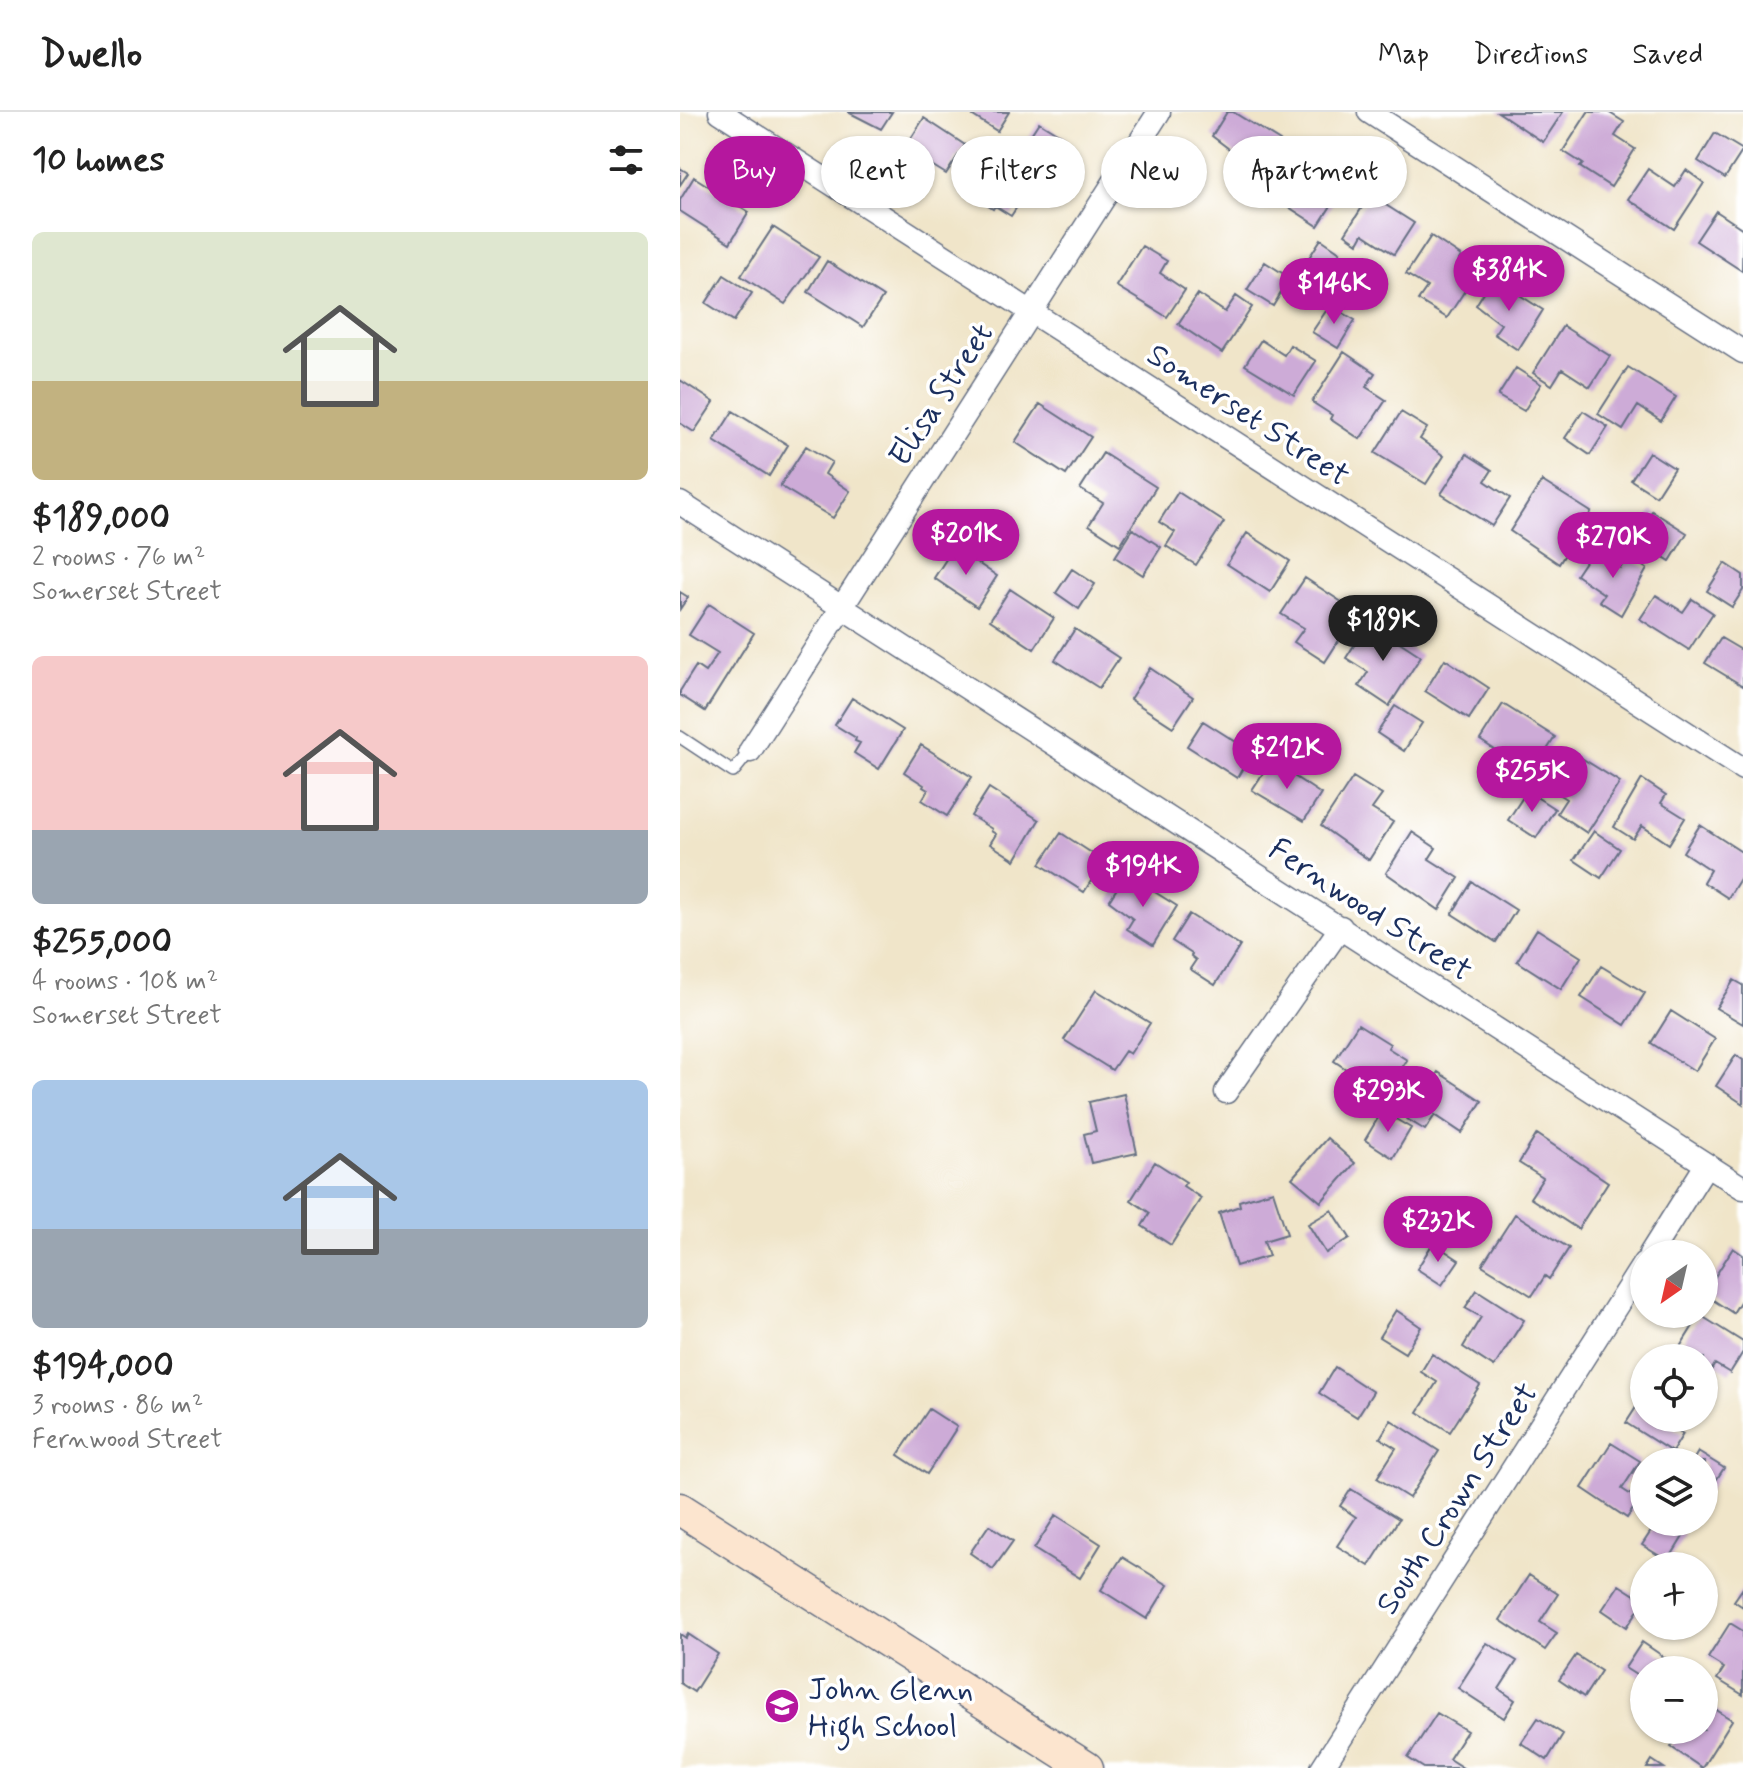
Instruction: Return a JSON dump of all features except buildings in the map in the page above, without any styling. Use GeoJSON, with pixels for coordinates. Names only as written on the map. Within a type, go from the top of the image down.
{"type":"FeatureCollection","features":[{"type":"Feature","properties":{"kind":"main road"},"geometry":{"type":"LineString","coordinates":[[680,1509],[1087,1768]]}},
{"type":"Feature","properties":{"kind":"street","name":"Somerset Street"},"geometry":{"type":"LineString","coordinates":[[720,112],[1743,769]]}},
{"type":"Feature","properties":{"kind":"street","name":"Elisa Street"},"geometry":{"type":"LineString","coordinates":[[750,751],[1159,112]]}},
{"type":"Feature","properties":{"kind":"street"},"geometry":{"type":"LineString","coordinates":[[1369,112],[1743,352]]}},
{"type":"Feature","properties":{"kind":"street","name":"Fernwood Street"},"geometry":{"type":"LineString","coordinates":[[680,503],[1743,1188]]}},
{"type":"Feature","properties":{"kind":"street"},"geometry":{"type":"LineString","coordinates":[[1226,1092],[1341,927]]}},
{"type":"Feature","properties":{"kind":"street"},"geometry":{"type":"LineString","coordinates":[[1659,1240],[1706,1165]]}},
{"type":"Feature","properties":{"kind":"street","name":"South Crown Street"},"geometry":{"type":"LineString","coordinates":[[1322,1768],[1630,1285]]}},
{"type":"Feature","properties":{"kind":"lane"},"geometry":{"type":"LineString","coordinates":[[680,737],[733,772],[750,751]]}},
{"type":"Feature","properties":{"kind":"place","name":"John Glenn High School"},"geometry":{"type":"Point","coordinates":[782,1706]}}]}
